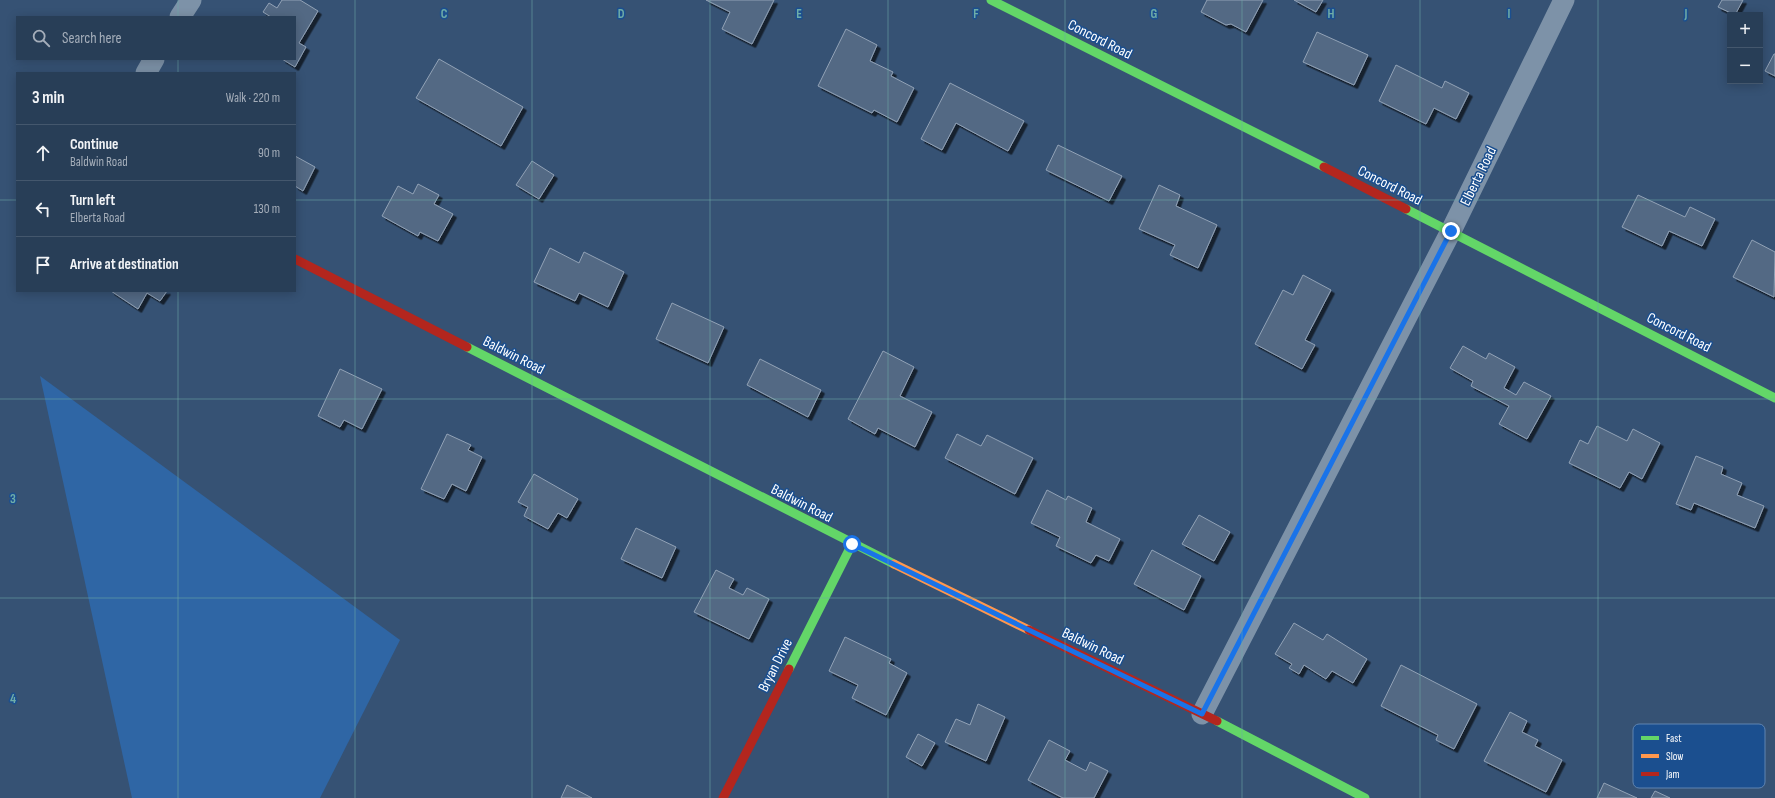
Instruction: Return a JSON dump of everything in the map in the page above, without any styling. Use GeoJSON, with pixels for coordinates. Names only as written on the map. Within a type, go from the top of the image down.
{"type":"FeatureCollection","features":[{"type":"Feature","properties":{"kind":"street"},"geometry":{"type":"LineString","coordinates":[[181,16],[191,0]]}},
{"type":"Feature","properties":{"kind":"street","name":"Concord Road"},"geometry":{"type":"LineString","coordinates":[[991,0],[1451,231],[1775,398]]}},
{"type":"Feature","properties":{"kind":"street","name":"Elberta Road"},"geometry":{"type":"LineString","coordinates":[[1202,714],[1451,231],[1564,0]]}},
{"type":"Feature","properties":{"kind":"street"},"geometry":{"type":"LineString","coordinates":[[147,72],[153,60]]}},
{"type":"Feature","properties":{"kind":"street","name":"Baldwin Road"},"geometry":{"type":"LineString","coordinates":[[296,260],[852,544],[1202,714],[1364,798]]}},
{"type":"Feature","properties":{"kind":"street","name":"Bryan Drive"},"geometry":{"type":"LineString","coordinates":[[723,798],[852,544]]}},
{"type":"Feature","properties":{"kind":"shaded area"},"geometry":{"type":"Polygon","coordinates":[[[40,376],[400,640],[320,798],[132,798],[40,376]]]}},
{"type":"Feature","properties":{"kind":"building"},"geometry":{"type":"Polygon","coordinates":[[[282,0],[300,0],[318,11],[299,43],[306,47],[295,67],[284,60],[296,60],[296,16],[269,16],[263,12],[269,3],[277,8],[282,0]]]}},
{"type":"Feature","properties":{"kind":"building"},"geometry":{"type":"Polygon","coordinates":[[[706,0],[774,0],[752,44],[722,29],[730,12],[706,0]]]}},
{"type":"Feature","properties":{"kind":"building"},"geometry":{"type":"Polygon","coordinates":[[[1207,0],[1263,0],[1246,32],[1231,24],[1226,25],[1201,12],[1207,0]]]}},
{"type":"Feature","properties":{"kind":"building"},"geometry":{"type":"Polygon","coordinates":[[[1294,0],[1323,0],[1316,12],[1294,0]]]}},
{"type":"Feature","properties":{"kind":"building"},"geometry":{"type":"Polygon","coordinates":[[[1722,0],[1743,0],[1737,12],[1729,12],[1718,7],[1722,0]]]}},
{"type":"Feature","properties":{"kind":"building"},"geometry":{"type":"Polygon","coordinates":[[[846,29],[877,45],[870,61],[893,72],[891,76],[914,88],[897,122],[874,110],[872,113],[818,86],[846,29]]]}},
{"type":"Feature","properties":{"kind":"building"},"geometry":{"type":"Polygon","coordinates":[[[1317,32],[1368,55],[1354,85],[1303,62],[1317,32]]]}},
{"type":"Feature","properties":{"kind":"building"},"geometry":{"type":"Polygon","coordinates":[[[1775,54],[1775,76],[1765,71],[1775,54]]]}},
{"type":"Feature","properties":{"kind":"building"},"geometry":{"type":"Polygon","coordinates":[[[439,59],[523,107],[501,146],[416,98],[439,59]]]}},
{"type":"Feature","properties":{"kind":"building"},"geometry":{"type":"Polygon","coordinates":[[[1396,65],[1442,88],[1445,81],[1469,93],[1456,119],[1434,108],[1426,124],[1379,101],[1396,65]]]}},
{"type":"Feature","properties":{"kind":"building"},"geometry":{"type":"Polygon","coordinates":[[[950,83],[1024,121],[1008,151],[956,123],[942,150],[921,139],[950,83]]]}},
{"type":"Feature","properties":{"kind":"building"},"geometry":{"type":"Polygon","coordinates":[[[1058,145],[1122,176],[1109,201],[1046,170],[1058,145]]]}},
{"type":"Feature","properties":{"kind":"building"},"geometry":{"type":"Polygon","coordinates":[[[296,157],[315,167],[303,191],[296,187],[296,157]]]}},
{"type":"Feature","properties":{"kind":"building"},"geometry":{"type":"Polygon","coordinates":[[[532,161],[554,175],[539,199],[516,185],[532,161]]]}},
{"type":"Feature","properties":{"kind":"building"},"geometry":{"type":"Polygon","coordinates":[[[418,184],[439,195],[434,204],[453,214],[438,241],[420,232],[418,236],[382,216],[398,186],[413,194],[418,184]]]}},
{"type":"Feature","properties":{"kind":"building"},"geometry":{"type":"Polygon","coordinates":[[[1159,185],[1180,195],[1176,206],[1217,225],[1198,268],[1170,255],[1175,245],[1139,229],[1159,185]]]}},
{"type":"Feature","properties":{"kind":"building"},"geometry":{"type":"Polygon","coordinates":[[[1638,195],[1685,217],[1690,207],[1715,219],[1702,246],[1669,231],[1662,246],[1622,227],[1638,195]]]}},
{"type":"Feature","properties":{"kind":"building"},"geometry":{"type":"Polygon","coordinates":[[[1752,240],[1775,252],[1774,297],[1733,277],[1752,240]]]}},
{"type":"Feature","properties":{"kind":"building"},"geometry":{"type":"Polygon","coordinates":[[[550,248],[579,263],[584,252],[624,272],[608,307],[579,293],[575,301],[534,282],[550,248]]]}},
{"type":"Feature","properties":{"kind":"building"},"geometry":{"type":"Polygon","coordinates":[[[1303,275],[1331,290],[1305,340],[1315,345],[1302,369],[1255,344],[1283,290],[1293,295],[1303,275]]]}},
{"type":"Feature","properties":{"kind":"building"},"geometry":{"type":"Polygon","coordinates":[[[112,292],[166,292],[160,301],[147,293],[138,309],[112,292]]]}},
{"type":"Feature","properties":{"kind":"building"},"geometry":{"type":"Polygon","coordinates":[[[672,303],[724,327],[708,363],[656,339],[672,303]]]}},
{"type":"Feature","properties":{"kind":"building"},"geometry":{"type":"Polygon","coordinates":[[[1463,346],[1486,359],[1489,353],[1515,367],[1504,388],[1516,395],[1524,382],[1551,396],[1527,439],[1499,424],[1509,406],[1471,386],[1473,381],[1450,368],[1463,346]]]}},
{"type":"Feature","properties":{"kind":"building"},"geometry":{"type":"Polygon","coordinates":[[[883,351],[914,367],[900,396],[932,412],[915,447],[878,428],[875,434],[848,419],[883,351]]]}},
{"type":"Feature","properties":{"kind":"building"},"geometry":{"type":"Polygon","coordinates":[[[760,359],[821,390],[808,417],[747,385],[760,359]]]}},
{"type":"Feature","properties":{"kind":"building"},"geometry":{"type":"Polygon","coordinates":[[[340,369],[382,389],[362,429],[344,420],[340,427],[318,416],[340,369]]]}},
{"type":"Feature","properties":{"kind":"building"},"geometry":{"type":"Polygon","coordinates":[[[1597,426],[1627,441],[1633,429],[1660,443],[1642,479],[1629,472],[1620,488],[1569,463],[1580,440],[1588,444],[1597,426]]]}},
{"type":"Feature","properties":{"kind":"building"},"geometry":{"type":"Polygon","coordinates":[[[447,434],[471,445],[468,450],[482,457],[466,491],[452,484],[444,499],[421,489],[447,434]]]}},
{"type":"Feature","properties":{"kind":"building"},"geometry":{"type":"Polygon","coordinates":[[[957,434],[981,446],[987,435],[1033,458],[1015,494],[945,458],[957,434]]]}},
{"type":"Feature","properties":{"kind":"building"},"geometry":{"type":"Polygon","coordinates":[[[1696,456],[1723,467],[1721,474],[1742,483],[1737,495],[1764,506],[1755,528],[1694,503],[1691,510],[1676,504],[1696,456]]]}},
{"type":"Feature","properties":{"kind":"building"},"geometry":{"type":"Polygon","coordinates":[[[534,474],[578,499],[567,518],[558,513],[548,529],[524,516],[528,507],[518,502],[534,474]]]}},
{"type":"Feature","properties":{"kind":"building"},"geometry":{"type":"Polygon","coordinates":[[[1047,490],[1066,500],[1068,496],[1092,508],[1086,522],[1120,539],[1109,561],[1096,555],[1091,563],[1056,546],[1060,537],[1031,523],[1047,490]]]}},
{"type":"Feature","properties":{"kind":"building"},"geometry":{"type":"Polygon","coordinates":[[[1199,515],[1230,532],[1214,561],[1182,544],[1199,515]]]}},
{"type":"Feature","properties":{"kind":"building"},"geometry":{"type":"Polygon","coordinates":[[[636,528],[676,547],[662,578],[621,559],[636,528]]]}},
{"type":"Feature","properties":{"kind":"building"},"geometry":{"type":"Polygon","coordinates":[[[1152,550],[1201,576],[1184,610],[1134,584],[1152,550]]]}},
{"type":"Feature","properties":{"kind":"building"},"geometry":{"type":"Polygon","coordinates":[[[716,570],[734,579],[729,588],[743,595],[747,588],[769,599],[749,639],[694,612],[716,570]]]}},
{"type":"Feature","properties":{"kind":"building"},"geometry":{"type":"Polygon","coordinates":[[[1294,623],[1323,640],[1327,634],[1367,659],[1353,683],[1332,671],[1326,679],[1304,665],[1299,674],[1289,668],[1292,664],[1275,654],[1294,623]]]}},
{"type":"Feature","properties":{"kind":"building"},"geometry":{"type":"Polygon","coordinates":[[[845,637],[891,659],[889,663],[907,673],[886,715],[852,698],[858,685],[829,671],[845,637]]]}},
{"type":"Feature","properties":{"kind":"building"},"geometry":{"type":"Polygon","coordinates":[[[1401,665],[1477,704],[1454,749],[1436,740],[1438,735],[1381,706],[1401,665]]]}},
{"type":"Feature","properties":{"kind":"building"},"geometry":{"type":"Polygon","coordinates":[[[978,704],[1005,717],[986,761],[945,742],[956,719],[970,725],[978,704]]]}},
{"type":"Feature","properties":{"kind":"building"},"geometry":{"type":"Polygon","coordinates":[[[1510,712],[1527,721],[1522,732],[1538,740],[1535,746],[1562,760],[1546,792],[1484,761],[1510,712]]]}},
{"type":"Feature","properties":{"kind":"building"},"geometry":{"type":"Polygon","coordinates":[[[918,734],[935,743],[922,766],[906,757],[918,734]]]}},
{"type":"Feature","properties":{"kind":"building"},"geometry":{"type":"Polygon","coordinates":[[[1049,740],[1070,751],[1065,760],[1086,771],[1090,762],[1108,771],[1094,798],[1063,798],[1028,780],[1049,740]]]}},
{"type":"Feature","properties":{"kind":"building"},"geometry":{"type":"Polygon","coordinates":[[[1604,783],[1637,798],[1597,798],[1604,783]]]}},
{"type":"Feature","properties":{"kind":"building"},"geometry":{"type":"Polygon","coordinates":[[[567,785],[592,798],[561,798],[567,785]]]}},
{"type":"Feature","properties":{"kind":"building"},"geometry":{"type":"Polygon","coordinates":[[[1655,791],[1670,798],[1651,798],[1655,791]]]}},
{"type":"Feature","properties":{"kind":"traffic: fast"},"geometry":{"type":"LineString","coordinates":[[991,0],[1324,167]]}},
{"type":"Feature","properties":{"kind":"traffic: fast"},"geometry":{"type":"LineString","coordinates":[[1406,209],[1775,398]]}},
{"type":"Feature","properties":{"kind":"traffic: fast"},"geometry":{"type":"LineString","coordinates":[[467,347],[894,564]]}},
{"type":"Feature","properties":{"kind":"traffic: fast"},"geometry":{"type":"LineString","coordinates":[[789,669],[852,544]]}},
{"type":"Feature","properties":{"kind":"traffic: fast"},"geometry":{"type":"LineString","coordinates":[[1217,721],[1365,798]]}},
{"type":"Feature","properties":{"kind":"traffic: slow"},"geometry":{"type":"LineString","coordinates":[[894,564],[1029,630]]}},
{"type":"Feature","properties":{"kind":"traffic: jam"},"geometry":{"type":"LineString","coordinates":[[1324,167],[1406,209]]}},
{"type":"Feature","properties":{"kind":"traffic: jam"},"geometry":{"type":"LineString","coordinates":[[296,260],[467,347]]}},
{"type":"Feature","properties":{"kind":"traffic: jam"},"geometry":{"type":"LineString","coordinates":[[1029,630],[1217,721]]}},
{"type":"Feature","properties":{"kind":"traffic: jam"},"geometry":{"type":"LineString","coordinates":[[723,798],[789,669]]}},
{"type":"Feature","properties":{"kind":"route"},"geometry":{"type":"LineString","coordinates":[[852,544],[1202,714],[1451,231]]}}]}
